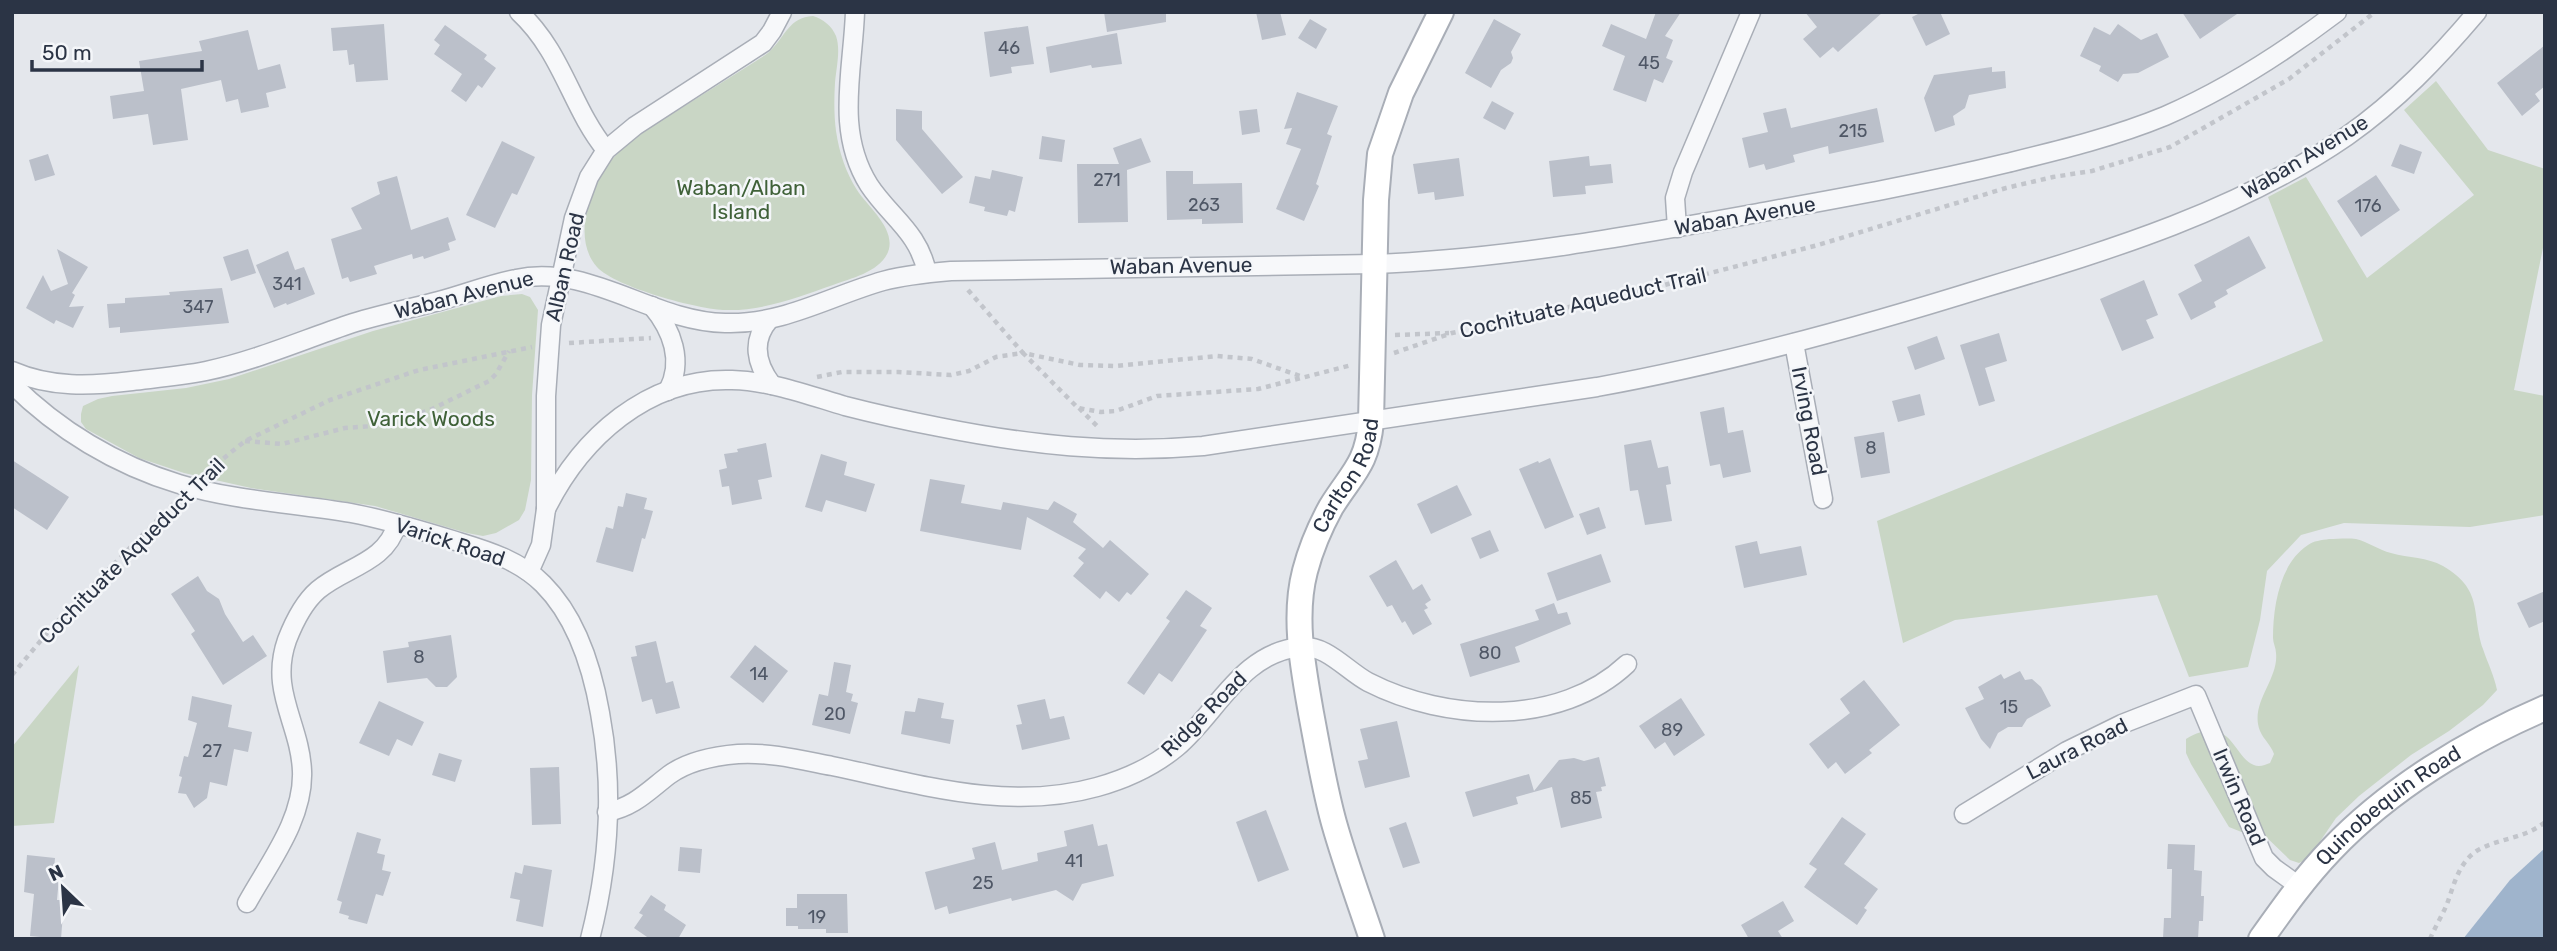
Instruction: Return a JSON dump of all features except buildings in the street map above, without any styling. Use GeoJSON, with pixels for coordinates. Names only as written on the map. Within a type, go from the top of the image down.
{"type":"FeatureCollection","features":[{"type":"Feature","properties":{"kind":"street"},"geometry":{"type":"LineString","coordinates":[[519,12],[553,54],[588,124],[606,150]]}},
{"type":"Feature","properties":{"kind":"street","name":"Alban Road"},"geometry":{"type":"LineString","coordinates":[[529,572],[541,545],[546,509],[545,423],[549,345],[560,276],[589,177],[606,150],[635,125],[750,53],[768,37],[782,12]]}},
{"type":"Feature","properties":{"kind":"street"},"geometry":{"type":"LineString","coordinates":[[855,12],[848,88],[849,129],[853,148],[868,183],[914,238],[927,273]]}},
{"type":"Feature","properties":{"kind":"street","name":"Carlton Road"},"geometry":{"type":"LineString","coordinates":[[1373,939],[1334,822],[1305,681],[1301,647],[1301,593],[1308,560],[1322,524],[1332,505],[1363,462],[1367,449],[1371,422],[1376,193],[1380,154],[1401,93],[1441,12]]}},
{"type":"Feature","properties":{"kind":"street"},"geometry":{"type":"LineString","coordinates":[[1677,228],[1675,198],[1683,172],[1751,12]]}},
{"type":"Feature","properties":{"kind":"street","name":"Waban Avenue"},"geometry":{"type":"LineString","coordinates":[[12,371],[27,377],[67,385],[111,383],[205,371],[246,360],[350,324],[497,283],[532,276],[560,276],[680,316],[712,323],[736,323],[769,320],[882,281],[927,273],[1374,264],[1530,251],[1677,228],[1948,177],[2109,136],[2164,116],[2239,79],[2337,12]]}},
{"type":"Feature","properties":{"kind":"street","name":"Waban Avenue"},"geometry":{"type":"LineString","coordinates":[[546,509],[570,467],[607,426],[637,405],[668,391],[712,380],[742,380],[772,385],[849,407],[1021,442],[1098,450],[1146,450],[1203,446],[1371,422],[1627,381],[1875,322],[2112,249],[2228,203],[2294,169],[2371,119],[2414,81],[2477,12]]}},
{"type":"Feature","properties":{"kind":"street"},"geometry":{"type":"LineString","coordinates":[[652,306],[666,324],[674,346],[675,368],[668,391]]}},
{"type":"Feature","properties":{"kind":"street"},"geometry":{"type":"LineString","coordinates":[[769,320],[760,333],[757,348],[760,364],[772,385]]}},
{"type":"Feature","properties":{"kind":"street","name":"Irving Road"},"geometry":{"type":"LineString","coordinates":[[1794,342],[1823,499]]}},
{"type":"Feature","properties":{"kind":"street","name":"Varick Road"},"geometry":{"type":"LineString","coordinates":[[12,384],[46,414],[89,444],[134,468],[190,487],[249,500],[349,513],[397,524],[496,554],[529,572],[542,583],[564,609],[581,644],[591,671],[603,725],[607,813],[604,869],[590,939]]}},
{"type":"Feature","properties":{"kind":"street"},"geometry":{"type":"LineString","coordinates":[[247,903],[288,830],[301,787],[301,758],[280,683],[280,667],[287,641],[308,600],[328,582],[383,550],[397,524]]}},
{"type":"Feature","properties":{"kind":"street"},"geometry":{"type":"LineString","coordinates":[[1301,647],[1319,650],[1361,678],[1393,694],[1427,704],[1472,711],[1517,710],[1553,703],[1613,678],[1627,664]]}},
{"type":"Feature","properties":{"kind":"street","name":"Ridge Road"},"geometry":{"type":"LineString","coordinates":[[607,813],[630,806],[686,765],[737,754],[788,758],[983,796],[1031,797],[1096,787],[1132,774],[1163,757],[1188,736],[1251,667],[1274,654],[1301,647]]}},
{"type":"Feature","properties":{"kind":"street","name":"Laura Road"},"geometry":{"type":"LineString","coordinates":[[1964,814],[2067,751],[2122,724],[2196,695]]}},
{"type":"Feature","properties":{"kind":"street","name":"Irwin Road"},"geometry":{"type":"LineString","coordinates":[[2196,695],[2264,858],[2299,886]]}},
{"type":"Feature","properties":{"kind":"street","name":"Quinobequin Road"},"geometry":{"type":"LineString","coordinates":[[2262,939],[2299,886],[2342,838],[2394,795],[2465,749],[2545,708]]}},
{"type":"Feature","properties":{"kind":"path","name":"Cochituate Aqueduct Trail"},"geometry":{"type":"LineString","coordinates":[[951,271],[1023,353],[1078,408],[1101,412],[1116,411],[1157,396],[1241,392],[1373,360],[1452,332],[1645,290],[1818,246],[2006,188],[2092,171],[2170,147],[2289,79],[2375,12]]}},
{"type":"Feature","properties":{"kind":"path"},"geometry":{"type":"LineString","coordinates":[[1386,336],[1452,332]]}},
{"type":"Feature","properties":{"kind":"path","name":"Cochituate Aqueduct Trail"},"geometry":{"type":"LineString","coordinates":[[12,675],[53,626],[190,487],[245,441],[298,414],[388,380],[453,362],[549,345],[609,339],[662,338]]}},
{"type":"Feature","properties":{"kind":"path"},"geometry":{"type":"LineString","coordinates":[[245,441],[282,444],[345,428],[387,425],[432,409],[489,382],[509,351]]}},
{"type":"Feature","properties":{"kind":"path"},"geometry":{"type":"LineString","coordinates":[[772,385],[842,372],[950,375],[969,372],[996,357],[1023,353],[1080,365],[1115,366],[1217,356],[1252,359],[1302,376]]}},
{"type":"Feature","properties":{"kind":"path"},"geometry":{"type":"LineString","coordinates":[[2430,939],[2456,878],[2467,860],[2479,850],[2532,832],[2545,822]]}},
{"type":"Feature","properties":{"kind":"green space","name":"Waban/Alban Island"},"geometry":{"type":"Polygon","coordinates":[[[813,16],[827,23],[836,36],[838,53],[834,107],[837,139],[853,183],[888,233],[890,241],[886,257],[874,268],[857,276],[767,306],[740,310],[713,309],[658,296],[621,282],[597,267],[589,255],[585,241],[587,210],[599,180],[615,156],[644,132],[767,54],[798,20],[813,16]]]}},
{"type":"Feature","properties":{"kind":"green space"},"geometry":{"type":"Polygon","coordinates":[[[2436,81],[2488,150],[2545,169],[2545,238],[2514,390],[2545,396],[2545,515],[2470,527],[2344,523],[2301,535],[2267,571],[2260,620],[2248,667],[2189,677],[2157,595],[1955,620],[1903,643],[1877,521],[2323,341],[2268,197],[2306,177],[2367,278],[2474,195],[2404,110],[2436,81]]]}},
{"type":"Feature","properties":{"kind":"green space","name":"Varick Woods"},"geometry":{"type":"Polygon","coordinates":[[[522,294],[530,297],[538,310],[532,395],[531,480],[525,510],[519,520],[496,533],[483,536],[467,533],[375,506],[251,488],[184,473],[139,458],[86,429],[81,422],[83,406],[98,399],[186,388],[229,379],[373,331],[501,296],[522,294]]]}},
{"type":"Feature","properties":{"kind":"green space"},"geometry":{"type":"Polygon","coordinates":[[[2329,539],[2356,539],[2391,553],[2437,563],[2456,575],[2471,593],[2483,649],[2497,690],[2483,705],[2411,755],[2359,796],[2336,818],[2308,859],[2299,863],[2290,860],[2262,833],[2244,833],[2229,827],[2191,764],[2186,753],[2186,739],[2202,732],[2214,731],[2231,741],[2250,763],[2259,766],[2270,763],[2274,754],[2260,731],[2258,711],[2276,663],[2273,626],[2280,586],[2298,553],[2312,543],[2329,539]]]}},
{"type":"Feature","properties":{"kind":"green space"},"geometry":{"type":"Polygon","coordinates":[[[79,665],[54,823],[12,826],[12,747],[79,665]]]}},
{"type":"Feature","properties":{"kind":"water"},"geometry":{"type":"Polygon","coordinates":[[[2545,848],[2545,939],[2463,939],[2510,880],[2545,848]]]}}]}
